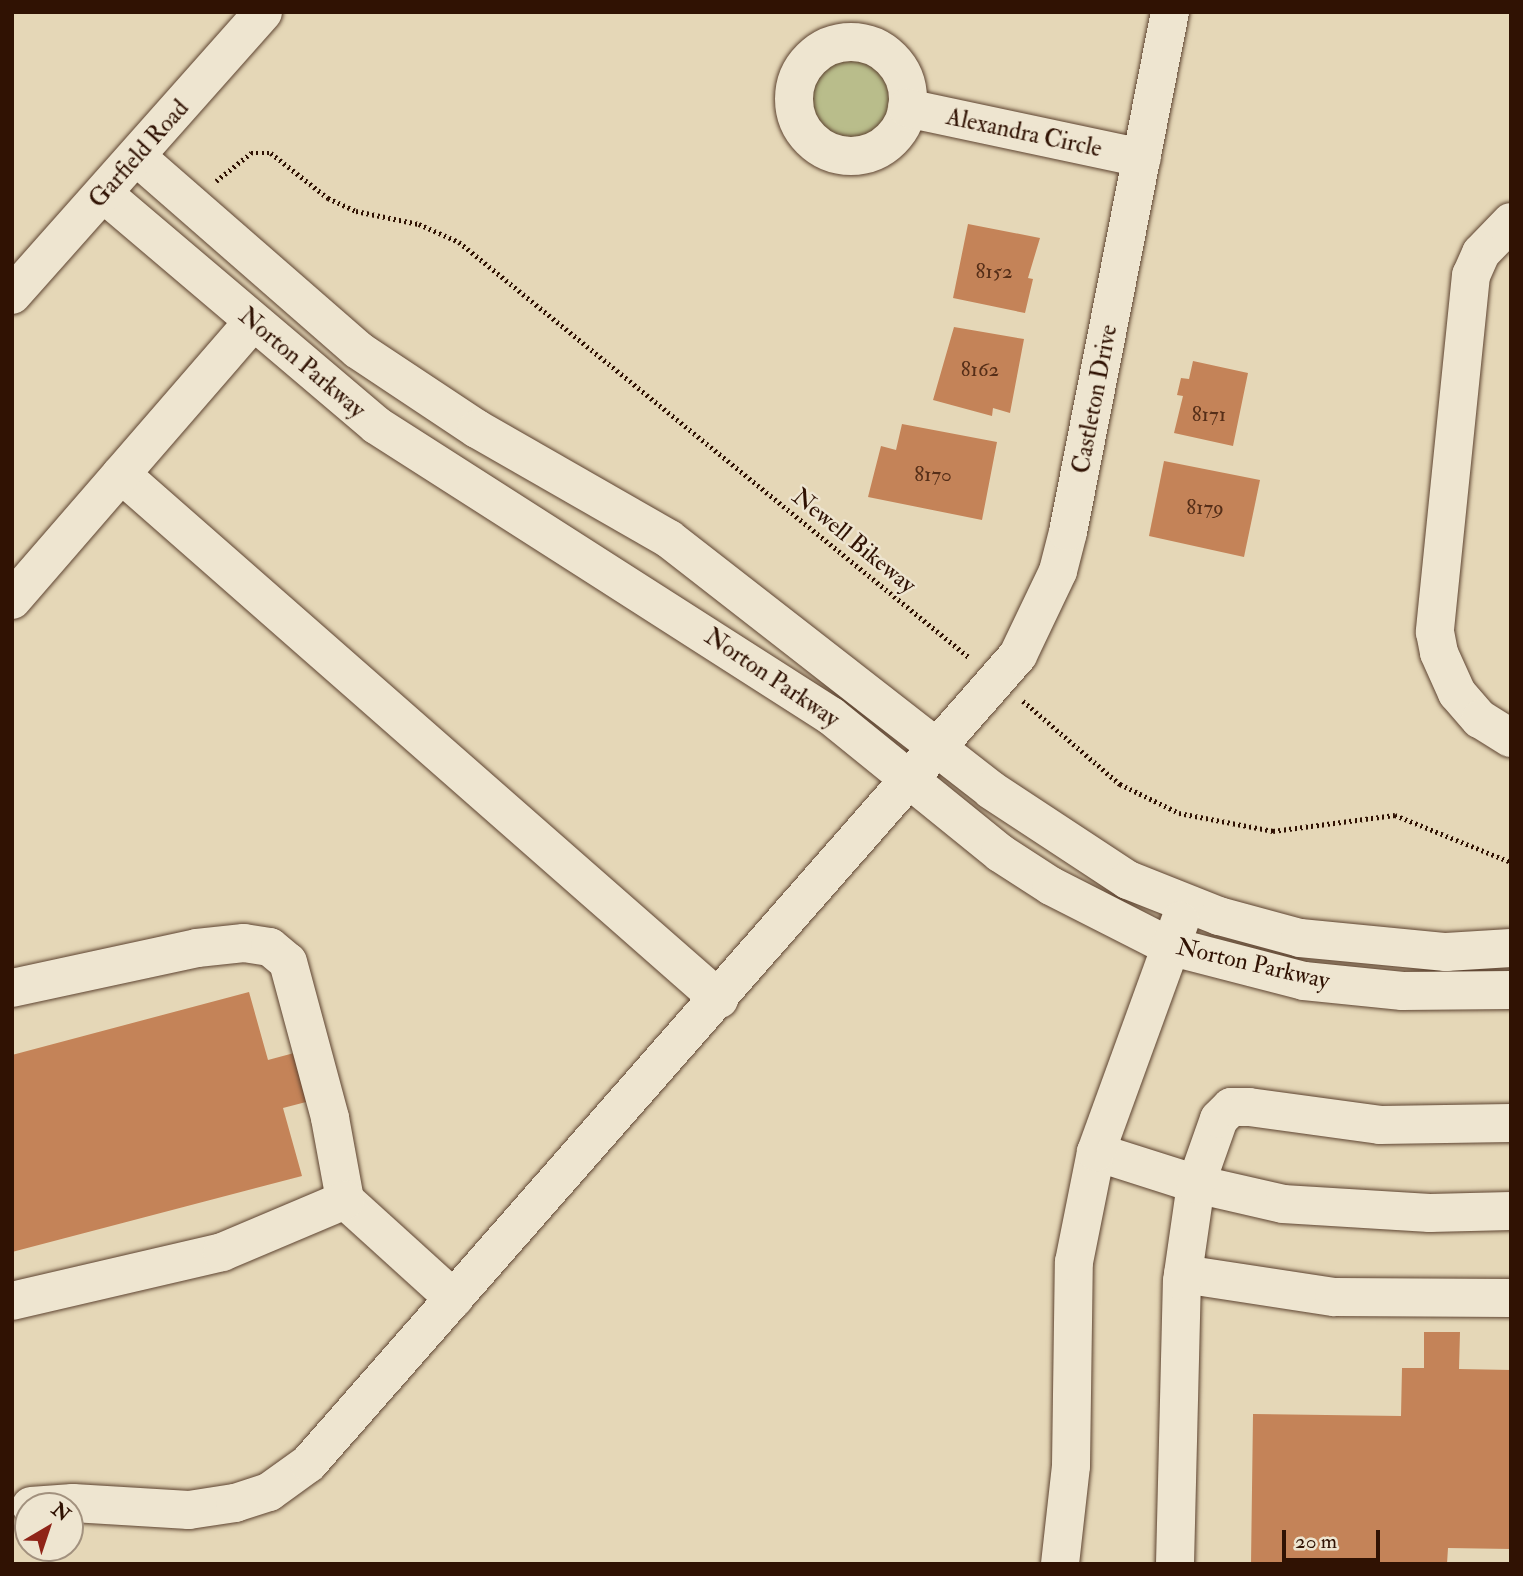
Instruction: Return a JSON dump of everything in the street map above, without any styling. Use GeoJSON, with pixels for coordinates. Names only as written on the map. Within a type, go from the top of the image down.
{"type":"FeatureCollection","features":[{"type":"Feature","properties":{"kind":"street","name":"Garfield Road"},"geometry":{"type":"LineString","coordinates":[[12,295],[263,12]]}},
{"type":"Feature","properties":{"kind":"street","name":"Castleton Drive"},"geometry":{"type":"LineString","coordinates":[[84,1504],[189,1510],[235,1503],[269,1492],[309,1463],[938,751],[1029,638],[1058,571],[1170,12]]}},
{"type":"Feature","properties":{"kind":"street","name":"Alexandra Circle"},"geometry":{"type":"LineString","coordinates":[[907,108],[1142,158]]}},
{"type":"Feature","properties":{"kind":"street","name":"Norton Parkway"},"geometry":{"type":"LineString","coordinates":[[137,157],[358,350],[477,429],[669,539],[938,751],[1128,880],[1188,904],[1300,937],[1446,952],[1511,948]]}},
{"type":"Feature","properties":{"kind":"street","name":"Norton Parkway"},"geometry":{"type":"LineString","coordinates":[[104,194],[252,323],[376,425],[716,638],[831,716],[1000,853],[1051,886],[1169,946],[1304,981],[1402,991],[1511,990]]}},
{"type":"Feature","properties":{"kind":"street"},"geometry":{"type":"LineString","coordinates":[[1511,222],[1480,253],[1471,275],[1435,632],[1439,653],[1457,693],[1480,719],[1511,738]]}},
{"type":"Feature","properties":{"kind":"street"},"geometry":{"type":"LineString","coordinates":[[12,600],[252,323]]}},
{"type":"Feature","properties":{"kind":"street"},"geometry":{"type":"LineString","coordinates":[[121,474],[719,999]]}},
{"type":"Feature","properties":{"kind":"street"},"geometry":{"type":"LineString","coordinates":[[1060,1564],[1071,1466],[1074,1262],[1096,1152],[1169,946],[1188,904]]}},
{"type":"Feature","properties":{"kind":"street"},"geometry":{"type":"LineString","coordinates":[[12,988],[197,947],[244,943],[270,947],[288,962],[330,1118],[345,1200],[454,1299]]}},
{"type":"Feature","properties":{"kind":"street"},"geometry":{"type":"LineString","coordinates":[[1175,1564],[1183,1274],[1196,1184],[1219,1119],[1231,1107],[1380,1125],[1511,1124]]}},
{"type":"Feature","properties":{"kind":"street"},"geometry":{"type":"LineString","coordinates":[[1096,1152],[1196,1184],[1283,1204],[1430,1213],[1511,1211]]}},
{"type":"Feature","properties":{"kind":"street"},"geometry":{"type":"LineString","coordinates":[[12,1301],[222,1252],[345,1200]]}},
{"type":"Feature","properties":{"kind":"street"},"geometry":{"type":"LineString","coordinates":[[1183,1274],[1334,1297],[1511,1298]]}},
{"type":"Feature","properties":{"kind":"path","name":"Newell Bikeway"},"geometry":{"type":"LineString","coordinates":[[217,180],[251,153],[271,153],[328,198],[356,211],[419,224],[458,242],[997,680],[1120,784],[1179,813],[1273,831],[1395,815],[1511,862]]}},
{"type":"Feature","properties":{"kind":"green space"},"geometry":{"type":"Polygon","coordinates":[[[849,60],[864,63],[877,72],[886,85],[889,100],[886,115],[877,128],[864,137],[849,140],[834,137],[821,128],[812,115],[809,100],[812,85],[821,72],[834,63],[849,60]]]}},
{"type":"Feature","properties":{"kind":"building"},"geometry":{"type":"Polygon","coordinates":[[[968,224],[1040,238],[1028,278],[1033,279],[1025,313],[953,298],[968,224]]]}},
{"type":"Feature","properties":{"kind":"building"},"geometry":{"type":"Polygon","coordinates":[[[954,327],[1024,339],[1010,413],[993,408],[992,416],[933,400],[954,327]]]}},
{"type":"Feature","properties":{"kind":"building"},"geometry":{"type":"Polygon","coordinates":[[[1193,361],[1248,373],[1233,446],[1174,433],[1183,396],[1177,395],[1181,378],[1189,379],[1193,361]]]}},
{"type":"Feature","properties":{"kind":"building"},"geometry":{"type":"Polygon","coordinates":[[[902,424],[997,442],[982,520],[868,497],[881,446],[896,450],[902,424]]]}},
{"type":"Feature","properties":{"kind":"building"},"geometry":{"type":"Polygon","coordinates":[[[1164,461],[1260,480],[1244,557],[1149,536],[1164,461]]]}},
{"type":"Feature","properties":{"kind":"building"},"geometry":{"type":"Polygon","coordinates":[[[249,992],[268,1060],[294,1053],[306,1102],[283,1108],[302,1176],[12,1252],[12,1055],[249,992]]]}},
{"type":"Feature","properties":{"kind":"building"},"geometry":{"type":"Polygon","coordinates":[[[1424,1332],[1460,1332],[1459,1369],[1511,1370],[1511,1549],[1448,1548],[1447,1564],[1251,1564],[1253,1414],[1401,1416],[1402,1368],[1424,1368],[1424,1332]]]}}]}
